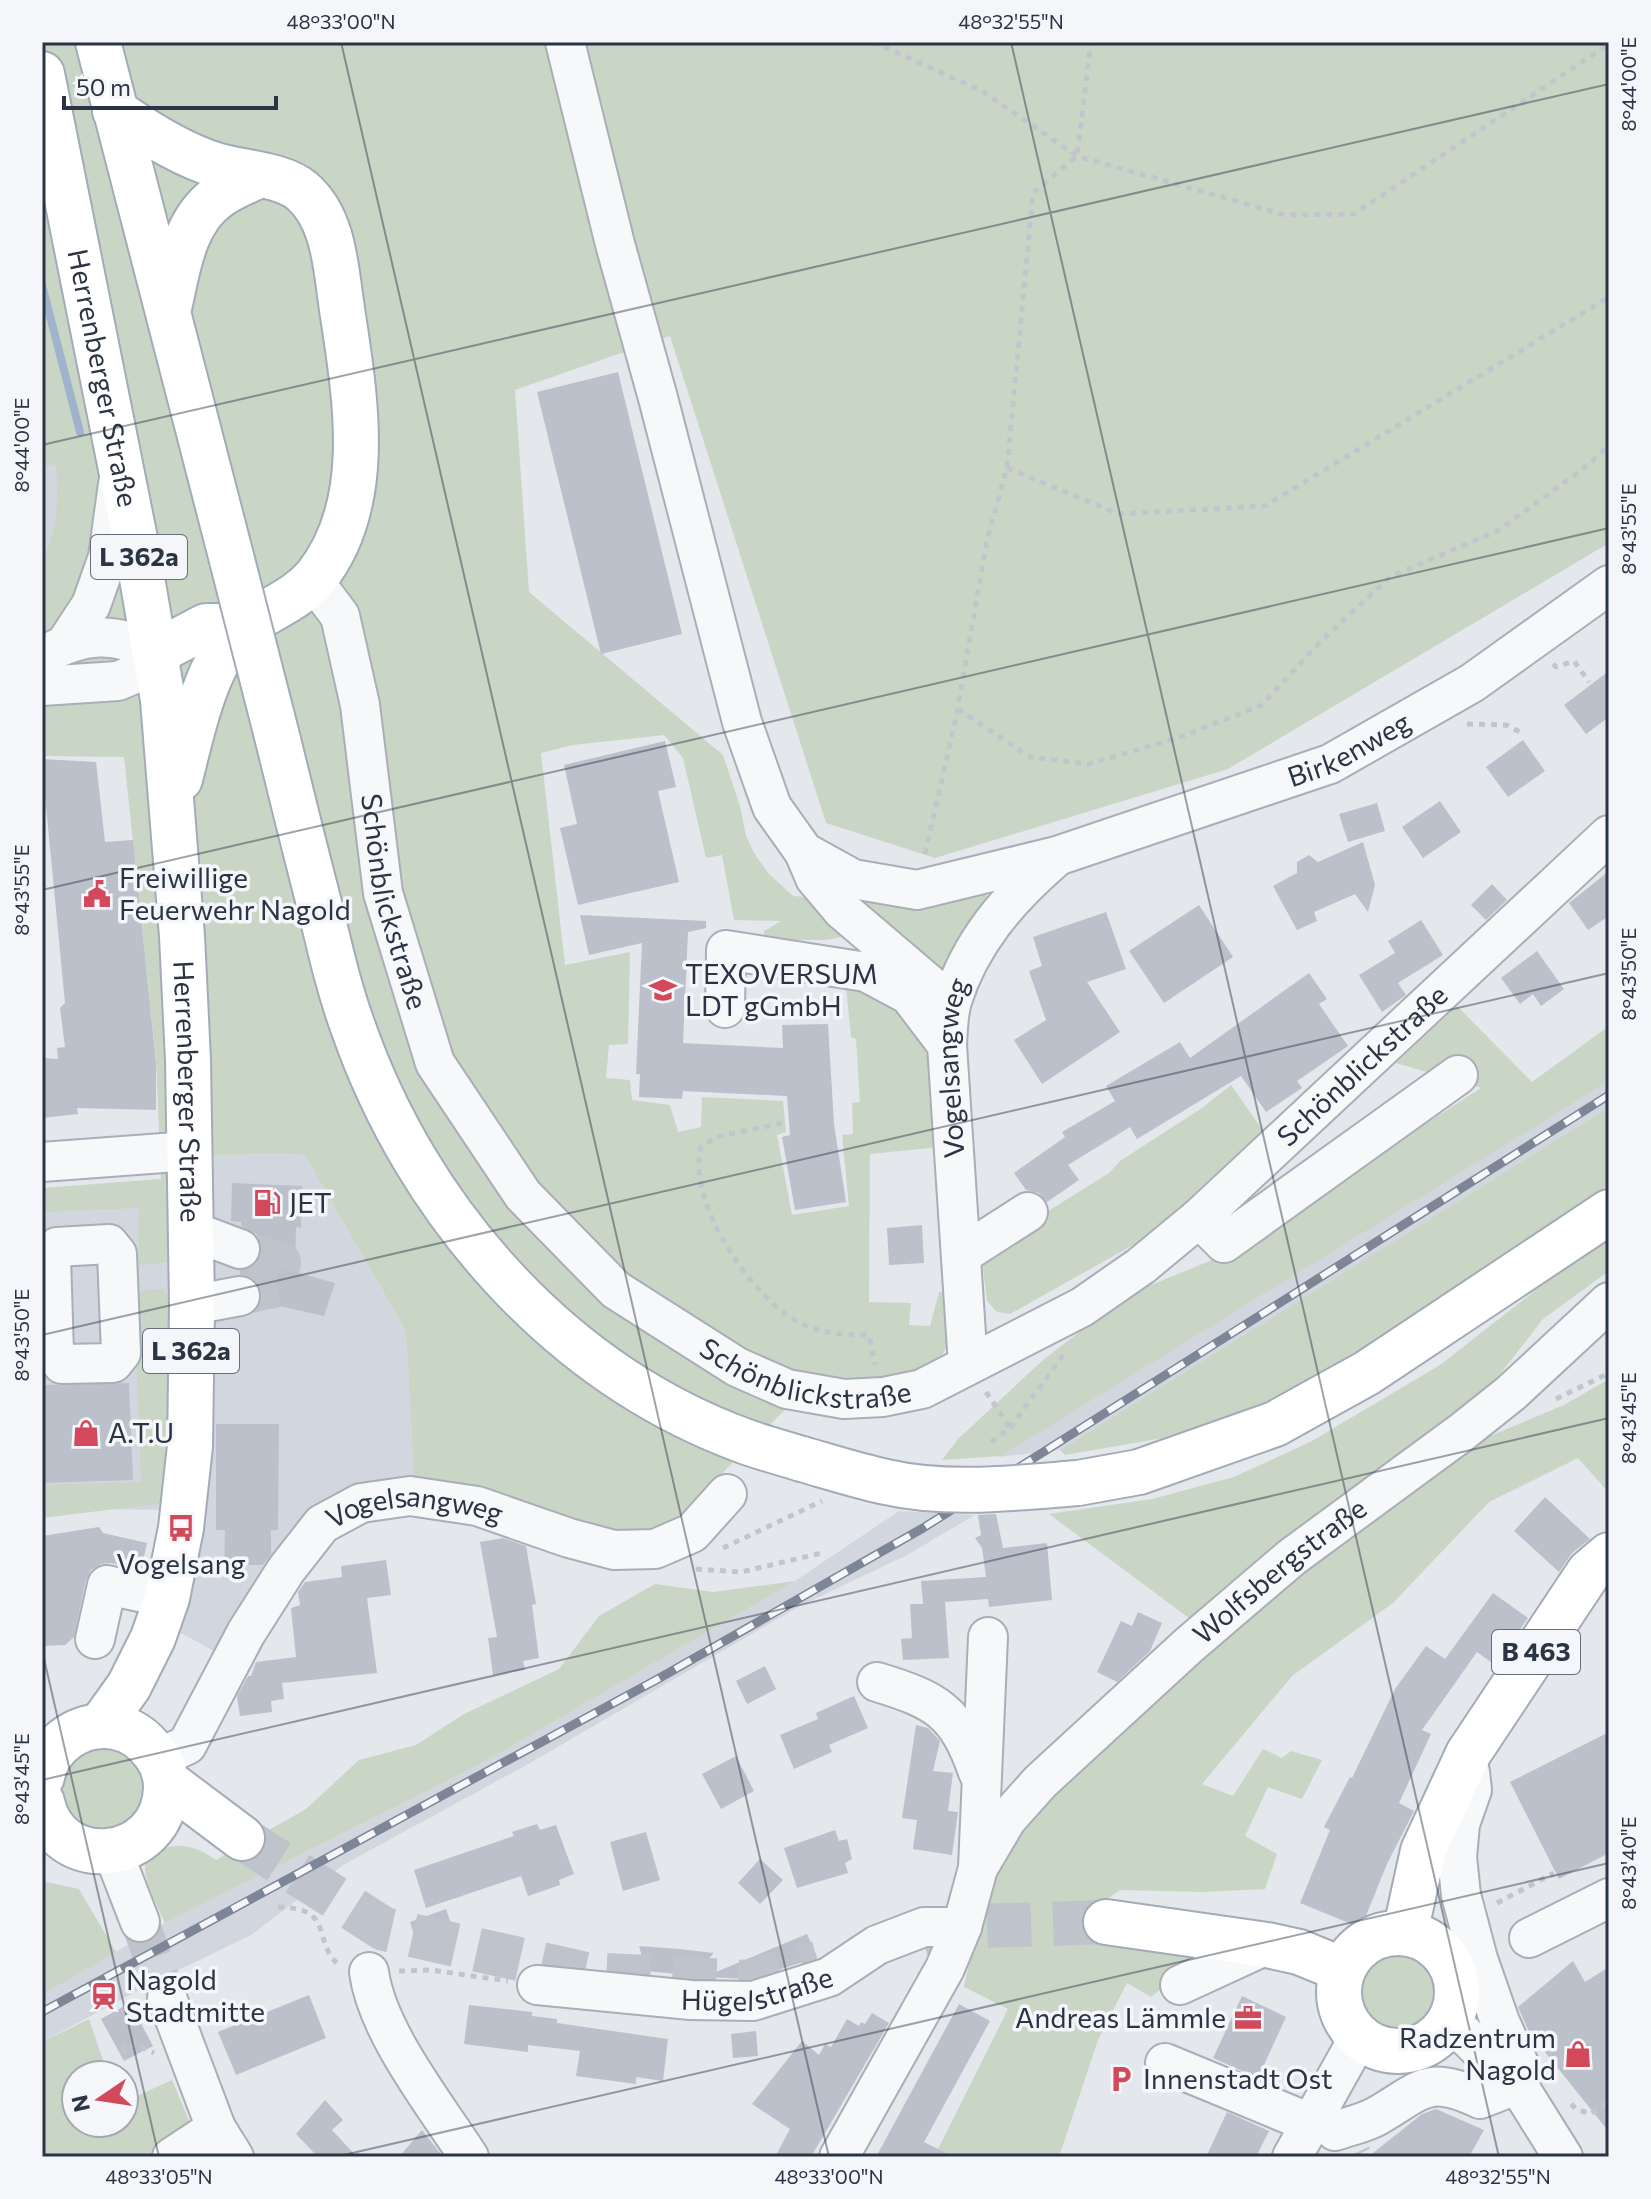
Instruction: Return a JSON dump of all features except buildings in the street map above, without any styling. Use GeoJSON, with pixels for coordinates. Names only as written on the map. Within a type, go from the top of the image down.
{"type":"FeatureCollection","features":[{"type":"Feature","properties":{"kind":"main road"},"geometry":{"type":"LineString","coordinates":[[98,42],[353,1027],[391,1119],[441,1201],[474,1245],[525,1300],[573,1342],[628,1382],[684,1413],[743,1440],[887,1483],[948,1490],[1078,1483],[1139,1472],[1275,1424],[1367,1373],[1609,1212]]}},
{"type":"Feature","properties":{"kind":"main road","name":"Herrenberger Straße"},"geometry":{"type":"LineString","coordinates":[[42,74],[120,461],[163,700],[182,936],[190,1151],[190,1446],[181,1528],[160,1618],[129,1686],[101,1725]]}},
{"type":"Feature","properties":{"kind":"main road"},"geometry":{"type":"LineString","coordinates":[[115,111],[144,131],[213,165],[279,179],[302,191],[321,215],[333,251],[350,364],[357,439],[348,515],[327,561],[313,580],[234,639],[190,741],[173,806]]}},
{"type":"Feature","properties":{"kind":"main road"},"geometry":{"type":"LineString","coordinates":[[168,313],[182,251],[199,215],[219,196],[258,176]]}},
{"type":"Feature","properties":{"kind":"main road"},"geometry":{"type":"LineString","coordinates":[[155,653],[206,626],[234,639]]}},
{"type":"Feature","properties":{"kind":"main road","name":"B 463"},"geometry":{"type":"LineString","coordinates":[[1405,1933],[1423,1851],[1468,1754],[1589,1572],[1609,1555]]}},
{"type":"Feature","properties":{"kind":"main road","name":"Herrenberger Straße"},"geometry":{"type":"LineString","coordinates":[[131,1843],[160,1818],[166,1800],[158,1761],[160,1618]]}},
{"type":"Feature","properties":{"kind":"main road"},"geometry":{"type":"LineString","coordinates":[[42,1777],[51,1753],[66,1738],[84,1728],[101,1725],[126,1730],[242,1838],[131,1843],[94,1852],[76,1846],[47,1825]]}},
{"type":"Feature","properties":{"kind":"main road"},"geometry":{"type":"LineString","coordinates":[[1106,1922],[1267,1945],[1299,1952],[1343,1970]]}},
{"type":"Feature","properties":{"kind":"main road"},"geometry":{"type":"LineString","coordinates":[[1405,1933],[1429,1941],[1448,1959],[1457,1983],[1458,1996],[1451,2021],[1430,2043],[1416,2050],[1386,2051],[1359,2037],[1349,2026],[1343,2013],[1339,1984],[1343,1970],[1355,1951],[1373,1938],[1405,1933]]}},
{"type":"Feature","properties":{"kind":"street"},"geometry":{"type":"LineString","coordinates":[[565,42],[615,244],[643,403],[742,722],[772,807],[804,852],[815,878],[842,910],[951,1003]]}},
{"type":"Feature","properties":{"kind":"street"},"geometry":{"type":"LineString","coordinates":[[54,649],[91,605],[108,557],[120,461]]}},
{"type":"Feature","properties":{"kind":"street","name":"Schönblickstraße"},"geometry":{"type":"LineString","coordinates":[[313,580],[340,616],[360,705],[383,893],[435,1063],[523,1195],[616,1290],[737,1367],[787,1389],[844,1399],[883,1397],[922,1389],[1082,1307],[1141,1266],[1199,1218],[1609,835]]}},
{"type":"Feature","properties":{"kind":"street","name":"Birkenweg"},"geometry":{"type":"LineString","coordinates":[[917,890],[1057,856],[1330,764],[1472,683],[1609,585]]}},
{"type":"Feature","properties":{"kind":"street"},"geometry":{"type":"LineString","coordinates":[[42,686],[118,681],[137,673],[155,653],[133,641],[105,637],[54,649]]}},
{"type":"Feature","properties":{"kind":"street"},"geometry":{"type":"LineString","coordinates":[[804,852],[853,879],[917,890]]}},
{"type":"Feature","properties":{"kind":"street","name":"Vogelsangweg"},"geometry":{"type":"LineString","coordinates":[[968,1365],[947,1045],[951,1003],[982,936],[1018,890],[1057,856]]}},
{"type":"Feature","properties":{"kind":"street"},"geometry":{"type":"LineString","coordinates":[[725,1008],[726,950],[866,972],[909,995],[947,1045]]}},
{"type":"Feature","properties":{"kind":"street"},"geometry":{"type":"LineString","coordinates":[[1199,1218],[1224,1243],[1458,1075]]}},
{"type":"Feature","properties":{"kind":"street"},"geometry":{"type":"LineString","coordinates":[[42,1162],[190,1151]]}},
{"type":"Feature","properties":{"kind":"street"},"geometry":{"type":"LineString","coordinates":[[961,1255],[1028,1212]]}},
{"type":"Feature","properties":{"kind":"street"},"geometry":{"type":"LineString","coordinates":[[192,1231],[240,1249]]}},
{"type":"Feature","properties":{"kind":"street"},"geometry":{"type":"LineString","coordinates":[[192,1305],[240,1296]]}},
{"type":"Feature","properties":{"kind":"street","name":"Wolfsbergstraße"},"geometry":{"type":"LineString","coordinates":[[978,1868],[1007,1819],[1040,1782],[1189,1645],[1292,1557],[1511,1393],[1609,1302]]}},
{"type":"Feature","properties":{"kind":"street","name":"Vogelsangweg"},"geometry":{"type":"LineString","coordinates":[[158,1761],[187,1745],[246,1633],[286,1570],[322,1524],[361,1503],[410,1496],[477,1506],[614,1550],[655,1549],[692,1533],[727,1494]]}},
{"type":"Feature","properties":{"kind":"street"},"geometry":{"type":"LineString","coordinates":[[95,1639],[107,1585],[160,1618]]}},
{"type":"Feature","properties":{"kind":"street","name":"Wolfsbergstraße"},"geometry":{"type":"LineString","coordinates":[[839,2157],[945,1968],[962,1927],[978,1868],[988,1637]]}},
{"type":"Feature","properties":{"kind":"street","name":"Wolfsbergstraße"},"geometry":{"type":"LineString","coordinates":[[877,1682],[916,1694],[949,1715],[969,1744],[980,1779]]}},
{"type":"Feature","properties":{"kind":"street"},"geometry":{"type":"LineString","coordinates":[[1292,2157],[1329,2129],[1374,2118],[1410,2094],[1434,2085],[1454,2087],[1480,2099],[1513,2081],[1519,2064],[1500,2022],[1478,1959],[1461,1895],[1457,1857],[1460,1824],[1472,1790],[1468,1754]]}},
{"type":"Feature","properties":{"kind":"street"},"geometry":{"type":"LineString","coordinates":[[131,1843],[140,1922]]}},
{"type":"Feature","properties":{"kind":"street"},"geometry":{"type":"LineString","coordinates":[[1529,1938],[1609,1898]]}},
{"type":"Feature","properties":{"kind":"street","name":"Hügelstraße"},"geometry":{"type":"LineString","coordinates":[[537,1985],[691,2000],[753,2001],[829,1977],[877,1945],[924,1927],[962,1927]]}},
{"type":"Feature","properties":{"kind":"street"},"geometry":{"type":"LineString","coordinates":[[1180,1985],[1267,1945]]}},
{"type":"Feature","properties":{"kind":"street"},"geometry":{"type":"LineString","coordinates":[[352,1968],[371,1987],[390,2035],[469,2157]]}},
{"type":"Feature","properties":{"kind":"street"},"geometry":{"type":"LineString","coordinates":[[167,1998],[225,2143],[172,2157]]}},
{"type":"Feature","properties":{"kind":"street"},"geometry":{"type":"LineString","coordinates":[[1451,2021],[1513,2081],[1547,2128],[1563,2157]]}},
{"type":"Feature","properties":{"kind":"street"},"geometry":{"type":"LineString","coordinates":[[1329,2129],[1359,2037]]}},
{"type":"Feature","properties":{"kind":"street"},"geometry":{"type":"LineString","coordinates":[[1165,2063],[1329,2129]]}},
{"type":"Feature","properties":{"kind":"path"},"geometry":{"type":"LineString","coordinates":[[873,42],[982,91],[1077,156],[1285,215],[1354,214],[1609,44]]}},
{"type":"Feature","properties":{"kind":"path"},"geometry":{"type":"LineString","coordinates":[[917,890],[958,709],[987,540],[1007,468],[1033,193],[1077,156],[1091,42]]}},
{"type":"Feature","properties":{"kind":"path"},"geometry":{"type":"LineString","coordinates":[[1007,468],[1119,514],[1265,506],[1609,297]]}},
{"type":"Feature","properties":{"kind":"path"},"geometry":{"type":"LineString","coordinates":[[958,709],[1030,757],[1088,764],[1178,738],[1262,705],[1321,641],[1390,577],[1499,530],[1588,465],[1609,445]]}},
{"type":"Feature","properties":{"kind":"path"},"geometry":{"type":"LineString","coordinates":[[1433,706],[1450,723],[1506,725],[1522,733]]}},
{"type":"Feature","properties":{"kind":"path"},"geometry":{"type":"LineString","coordinates":[[991,1442],[1010,1428],[1087,1323],[1082,1307]]}},
{"type":"Feature","properties":{"kind":"path"},"geometry":{"type":"LineString","coordinates":[[968,1365],[1010,1428]]}},
{"type":"Feature","properties":{"kind":"path"},"geometry":{"type":"LineString","coordinates":[[681,1568],[741,1572],[822,1553]]}},
{"type":"Feature","properties":{"kind":"path"},"geometry":{"type":"LineString","coordinates":[[1467,1918],[1554,1873]]}},
{"type":"Feature","properties":{"kind":"path"},"geometry":{"type":"LineString","coordinates":[[278,1907],[296,1907],[312,1914],[352,1968],[431,1970],[537,1985]]}},
{"type":"Feature","properties":{"kind":"path"},"geometry":{"type":"LineString","coordinates":[[109,1999],[115,2012]]}},
{"type":"Feature","properties":{"kind":"path"},"geometry":{"type":"LineString","coordinates":[[123,2046],[125,2051],[135,2044],[165,2059]]}},
{"type":"Feature","properties":{"kind":"shaded area"},"geometry":{"type":"Polygon","coordinates":[[[42,354],[69,460],[42,622],[42,354]]]}},
{"type":"Feature","properties":{"kind":"shaded area"},"geometry":{"type":"Polygon","coordinates":[[[1609,1081],[1609,1107],[1060,1450],[998,1457],[1609,1081]]]}},
{"type":"Feature","properties":{"kind":"shaded area"},"geometry":{"type":"Polygon","coordinates":[[[304,1154],[406,1331],[414,1478],[284,1548],[214,1651],[179,1632],[198,1533],[161,1510],[42,1508],[42,1205],[213,1191],[214,1155],[304,1154]]]}},
{"type":"Feature","properties":{"kind":"shaded area"},"geometry":{"type":"Polygon","coordinates":[[[899,1511],[975,1515],[907,1555],[798,1607],[530,1763],[343,1865],[251,1935],[42,2042],[42,1995],[165,1923],[488,1760],[795,1581],[899,1511]]]}},
{"type":"Feature","properties":{"kind":"green space"},"geometry":{"type":"Polygon","coordinates":[[[42,42],[1609,42],[1609,543],[1228,769],[935,858],[826,823],[670,336],[515,390],[529,592],[723,755],[740,806],[746,836],[754,853],[769,874],[793,896],[807,897],[847,936],[826,940],[764,940],[764,931],[781,921],[734,920],[722,855],[706,858],[683,758],[664,735],[573,745],[541,753],[565,965],[630,952],[628,1044],[609,1045],[606,1078],[630,1080],[632,1100],[670,1105],[678,1132],[701,1127],[702,1097],[783,1101],[786,1132],[777,1135],[792,1215],[849,1206],[842,1135],[853,1134],[852,1103],[860,1102],[856,1039],[851,1037],[846,987],[888,994],[930,1043],[940,1147],[870,1154],[869,1302],[911,1303],[909,1325],[930,1326],[939,1292],[947,1292],[950,1340],[937,1366],[892,1385],[811,1383],[671,1525],[630,1536],[414,1478],[406,1331],[304,1154],[172,1158],[172,1262],[138,1265],[139,1208],[42,1212],[42,1188],[161,1179],[156,1059],[124,757],[42,756],[42,561],[54,525],[57,490],[56,464],[42,467],[42,42]]]}},
{"type":"Feature","properties":{"kind":"green space"},"geometry":{"type":"Polygon","coordinates":[[[985,894],[991,900],[944,972],[855,908],[858,895],[931,906],[985,894]]]}},
{"type":"Feature","properties":{"kind":"green space"},"geometry":{"type":"Polygon","coordinates":[[[1457,1006],[1532,1082],[1609,1026],[1609,1081],[1001,1456],[942,1460],[958,1439],[1043,1360],[1129,1294],[1217,1258],[1481,1088],[1396,1063],[1457,1006]]]}},
{"type":"Feature","properties":{"kind":"green space"},"geometry":{"type":"Polygon","coordinates":[[[1231,1085],[1266,1135],[1149,1236],[1010,1314],[997,1312],[987,1301],[981,1253],[1109,1173],[1120,1161],[1202,1108],[1231,1085]]]}},
{"type":"Feature","properties":{"kind":"green space"},"geometry":{"type":"Polygon","coordinates":[[[1609,1107],[1609,1185],[1424,1314],[1267,1403],[1163,1438],[1065,1455],[1060,1450],[1609,1107]]]}},
{"type":"Feature","properties":{"kind":"green space"},"geometry":{"type":"Polygon","coordinates":[[[1609,1236],[1609,1271],[1543,1319],[1490,1387],[1471,1444],[1564,1405],[1609,1379],[1609,1493],[1578,1458],[1489,1502],[1393,1603],[1292,1676],[1202,1784],[1233,1796],[1263,1749],[1282,1758],[1291,1751],[1322,1760],[1302,1799],[1268,1787],[1245,1836],[1277,1854],[1265,1889],[1204,1892],[1120,1890],[1097,1906],[1090,1943],[1122,1942],[1222,1956],[1175,1977],[1151,1997],[1127,1983],[1098,2040],[1059,2157],[935,2155],[1008,2009],[964,1987],[984,1894],[1037,1805],[1201,1627],[1049,1514],[1152,1499],[1234,1477],[1312,1441],[1440,1365],[1609,1236]]]}},
{"type":"Feature","properties":{"kind":"green space"},"geometry":{"type":"Polygon","coordinates":[[[162,1289],[173,1298],[173,1502],[42,1518],[42,1485],[141,1482],[134,1297],[144,1290],[162,1289]]]}},
{"type":"Feature","properties":{"kind":"green space"},"geometry":{"type":"Polygon","coordinates":[[[795,1581],[488,1760],[165,1923],[150,1889],[145,1868],[148,1859],[163,1849],[186,1846],[216,1860],[306,1809],[359,1760],[416,1745],[464,1714],[559,1669],[599,1616],[655,1584],[713,1592],[795,1581]]]}},
{"type":"Feature","properties":{"kind":"green space"},"geometry":{"type":"Polygon","coordinates":[[[109,1741],[141,1759],[151,1796],[131,1829],[79,1830],[57,1802],[64,1765],[74,1753],[109,1741]]]}},
{"type":"Feature","properties":{"kind":"green space"},"geometry":{"type":"Polygon","coordinates":[[[42,1881],[79,1889],[116,1952],[42,1995],[42,1881]]]}},
{"type":"Feature","properties":{"kind":"green space"},"geometry":{"type":"Polygon","coordinates":[[[1399,1945],[1417,1949],[1432,1959],[1442,1974],[1446,1992],[1442,2010],[1432,2025],[1417,2035],[1399,2039],[1381,2035],[1366,2025],[1356,2010],[1352,1992],[1356,1974],[1366,1959],[1381,1949],[1399,1945]]]}},
{"type":"Feature","properties":{"kind":"green space"},"geometry":{"type":"Polygon","coordinates":[[[89,2019],[103,2059],[60,2059],[60,2139],[140,2139],[140,2095],[172,2080],[192,2128],[155,2157],[42,2157],[42,2042],[89,2019]]]}},
{"type":"Feature","properties":{"kind":"waterway"},"geometry":{"type":"LineString","coordinates":[[42,285],[80,432]]}},
{"type":"Feature","properties":{"kind":"tunnel"},"geometry":{"type":"LineString","coordinates":[[240,1249],[282,1262],[278,1288],[240,1296]]}},
{"type":"Feature","properties":{"kind":"tunnel"},"geometry":{"type":"LineString","coordinates":[[242,1838],[384,1929],[586,1974],[748,1982],[818,1963]]}},
{"type":"Feature","properties":{"kind":"tunnel"},"geometry":{"type":"LineString","coordinates":[[140,1922],[167,1998]]}},
{"type":"Feature","properties":{"kind":"tunnel"},"geometry":{"type":"LineString","coordinates":[[922,1934],[950,1927],[1106,1922]]}},
{"type":"Feature","properties":{"kind":"railway"},"geometry":{"type":"LineString","coordinates":[[42,2012],[656,1680],[923,1528],[1609,1095]]}},
{"type":"Feature","properties":{"kind":"place","name":"Freiwillige Feuerwehr Nagold"},"geometry":{"type":"Point","coordinates":[97,894]}},
{"type":"Feature","properties":{"kind":"place","name":"TEXOVERSUM LDT gGmbH"},"geometry":{"type":"Point","coordinates":[663,990]}},
{"type":"Feature","properties":{"kind":"place","name":"JET"},"geometry":{"type":"Point","coordinates":[267,1203]}},
{"type":"Feature","properties":{"kind":"place","name":"A.T.U"},"geometry":{"type":"Point","coordinates":[86,1433]}},
{"type":"Feature","properties":{"kind":"place","name":"Vogelsang"},"geometry":{"type":"Point","coordinates":[181,1528]}},
{"type":"Feature","properties":{"kind":"place","name":"Nagold Stadtmitte"},"geometry":{"type":"Point","coordinates":[104,1996]}},
{"type":"Feature","properties":{"kind":"place","name":"Andreas Lämmle"},"geometry":{"type":"Point","coordinates":[1248,2018]}},
{"type":"Feature","properties":{"kind":"place","name":"Radzentrum Nagold"},"geometry":{"type":"Point","coordinates":[1578,2054]}},
{"type":"Feature","properties":{"kind":"place","name":"Innenstadt Ost"},"geometry":{"type":"Point","coordinates":[1121,2079]}}]}
